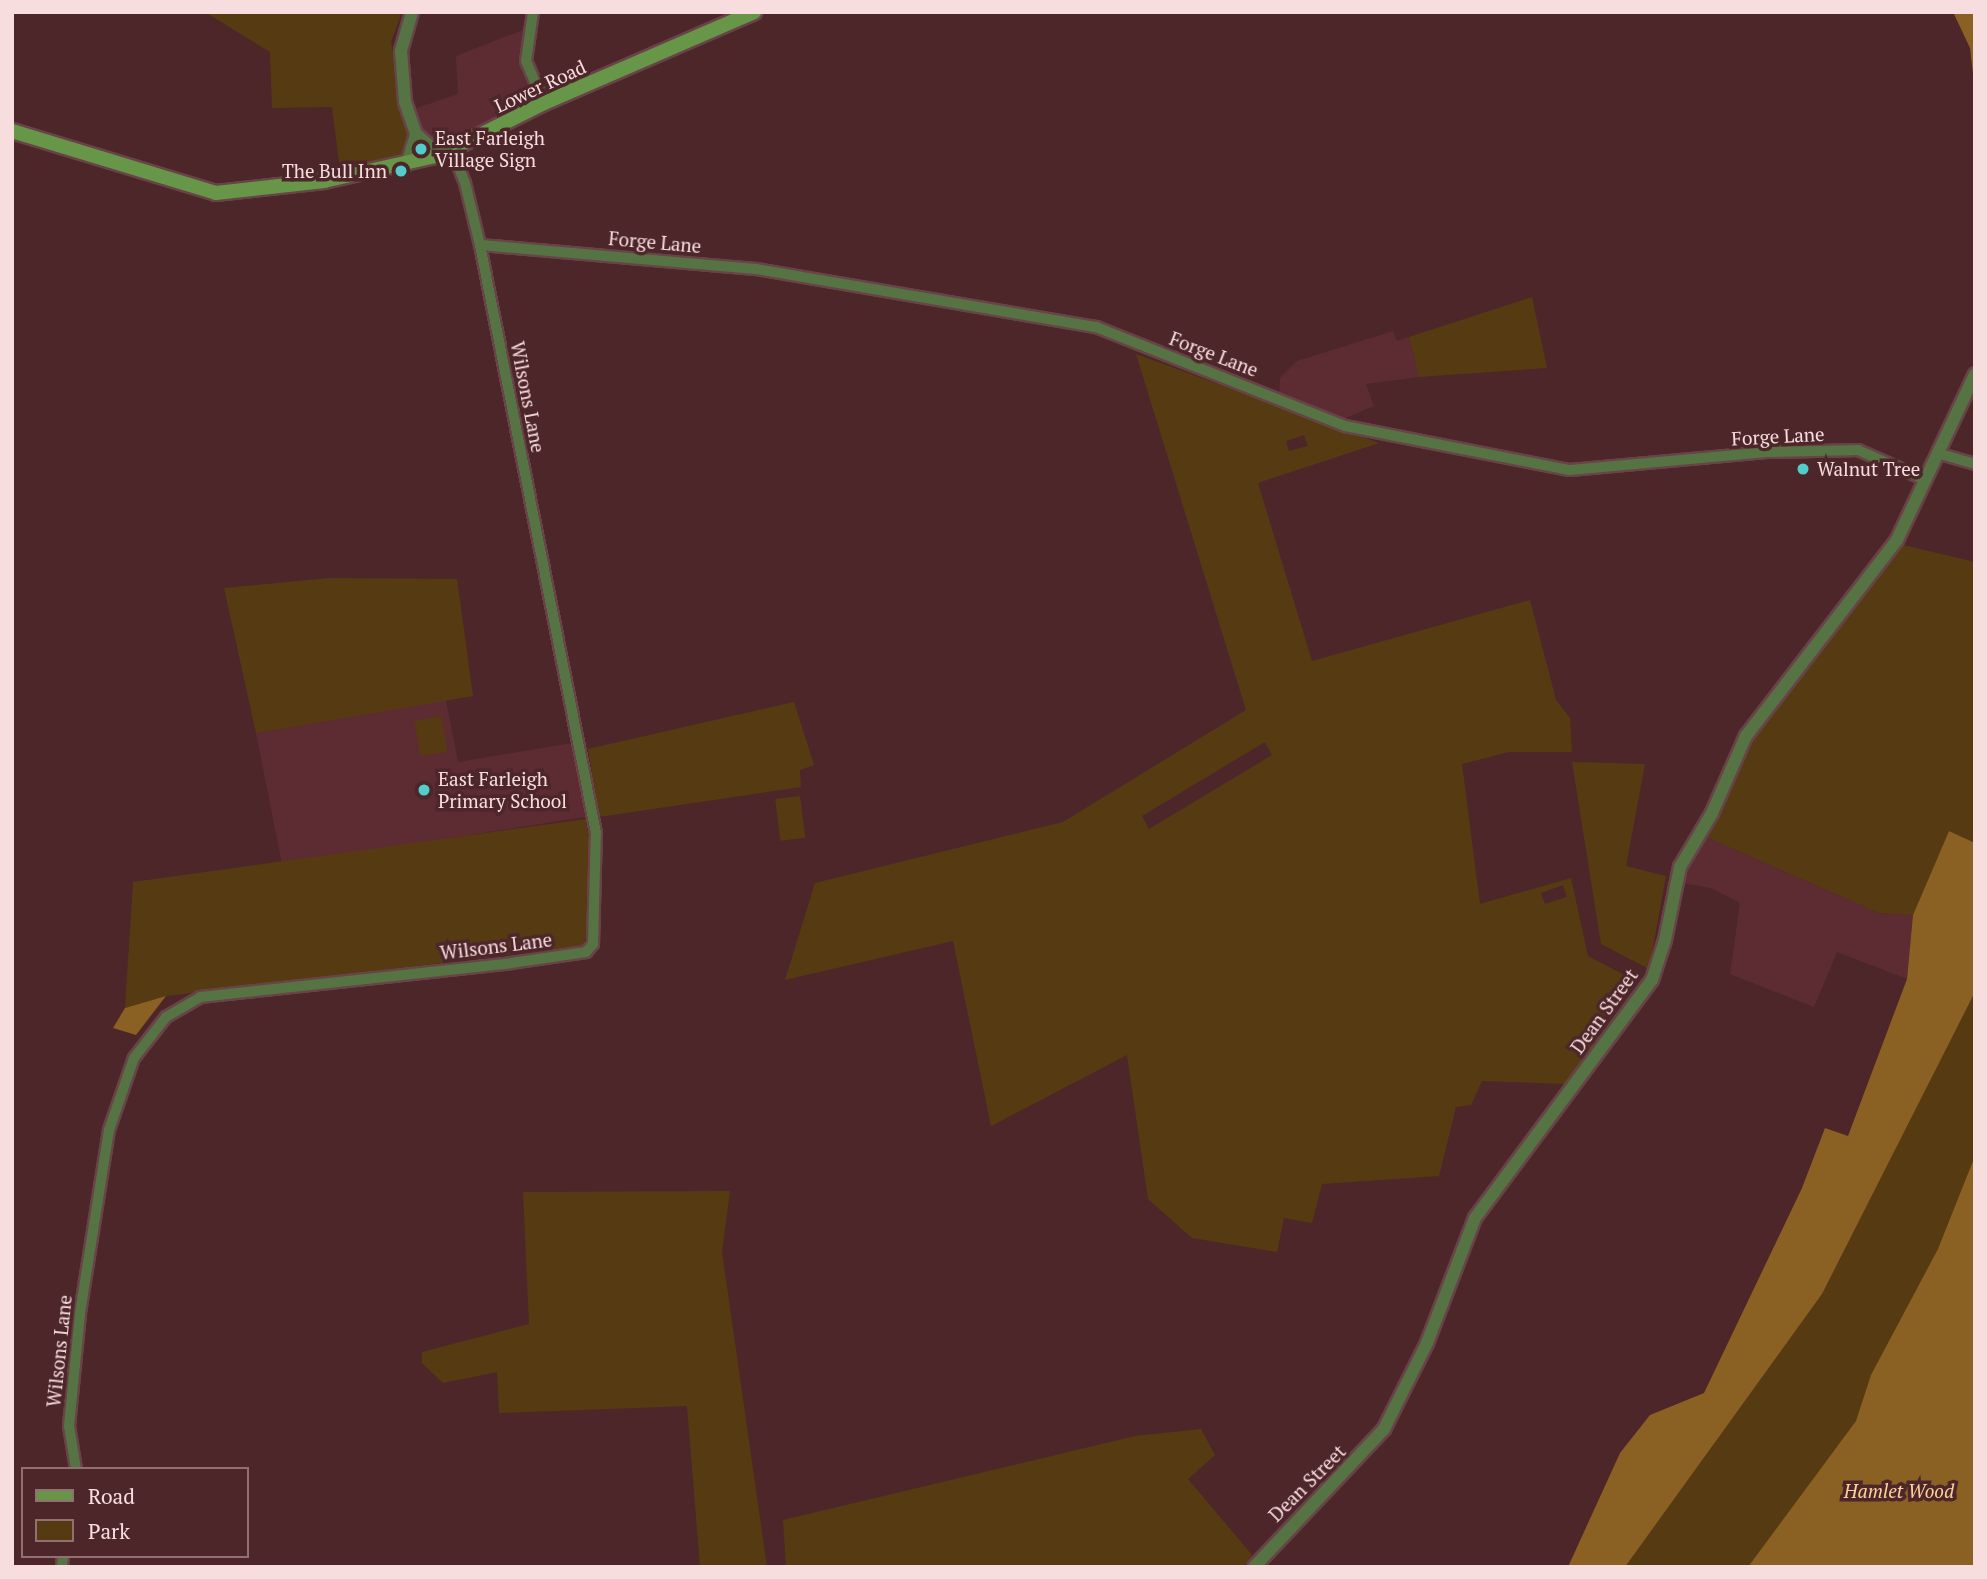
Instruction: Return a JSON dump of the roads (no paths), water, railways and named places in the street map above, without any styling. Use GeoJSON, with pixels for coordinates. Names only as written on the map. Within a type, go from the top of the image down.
{"type":"FeatureCollection","features":[{"type":"Feature","properties":{"kind":"main road","name":"Lower Road"},"geometry":{"type":"LineString","coordinates":[[12,131],[229,195],[407,164],[445,152],[544,103],[754,12]]}},
{"type":"Feature","properties":{"kind":"street"},"geometry":{"type":"LineString","coordinates":[[407,164],[416,134],[400,71],[404,34],[412,12]]}},
{"type":"Feature","properties":{"kind":"street"},"geometry":{"type":"LineString","coordinates":[[533,12],[526,61],[544,103]]}},
{"type":"Feature","properties":{"kind":"street"},"geometry":{"type":"LineString","coordinates":[[416,134],[445,152]]}},
{"type":"Feature","properties":{"kind":"street","name":"Wilsons Lane"},"geometry":{"type":"LineString","coordinates":[[76,1467],[69,1426],[89,1238],[109,1130],[134,1058],[166,1017],[200,997],[511,963],[586,952],[593,944],[596,833],[480,244],[465,183],[445,152]]}},
{"type":"Feature","properties":{"kind":"street","name":"Forge Lane"},"geometry":{"type":"LineString","coordinates":[[480,244],[757,269],[1096,327],[1345,426],[1570,470],[1769,452],[1858,450],[1926,480]]}},
{"type":"Feature","properties":{"kind":"street","name":"Dean Street"},"geometry":{"type":"LineString","coordinates":[[1254,1567],[1384,1429],[1427,1343],[1488,1196],[1652,980],[1680,867],[1712,813],[1746,736],[1886,556],[1926,480],[1975,374]]}},
{"type":"Feature","properties":{"kind":"street"},"geometry":{"type":"LineString","coordinates":[[1937,453],[1975,464]]}},
{"type":"Feature","properties":{"kind":"place","name":"East Farleigh Village Sign"},"geometry":{"type":"Point","coordinates":[421,149]}},
{"type":"Feature","properties":{"kind":"place","name":"The Bull Inn"},"geometry":{"type":"Point","coordinates":[401,171]}},
{"type":"Feature","properties":{"kind":"place","name":"Walnut Tree"},"geometry":{"type":"Point","coordinates":[1803,469]}},
{"type":"Feature","properties":{"kind":"place","name":"East Farleigh Primary School"},"geometry":{"type":"Point","coordinates":[424,790]}},
{"type":"Feature","properties":{"kind":"park label","name":"Hamlet Wood"},"geometry":{"type":"Point","coordinates":[1899,1491]}}]}
